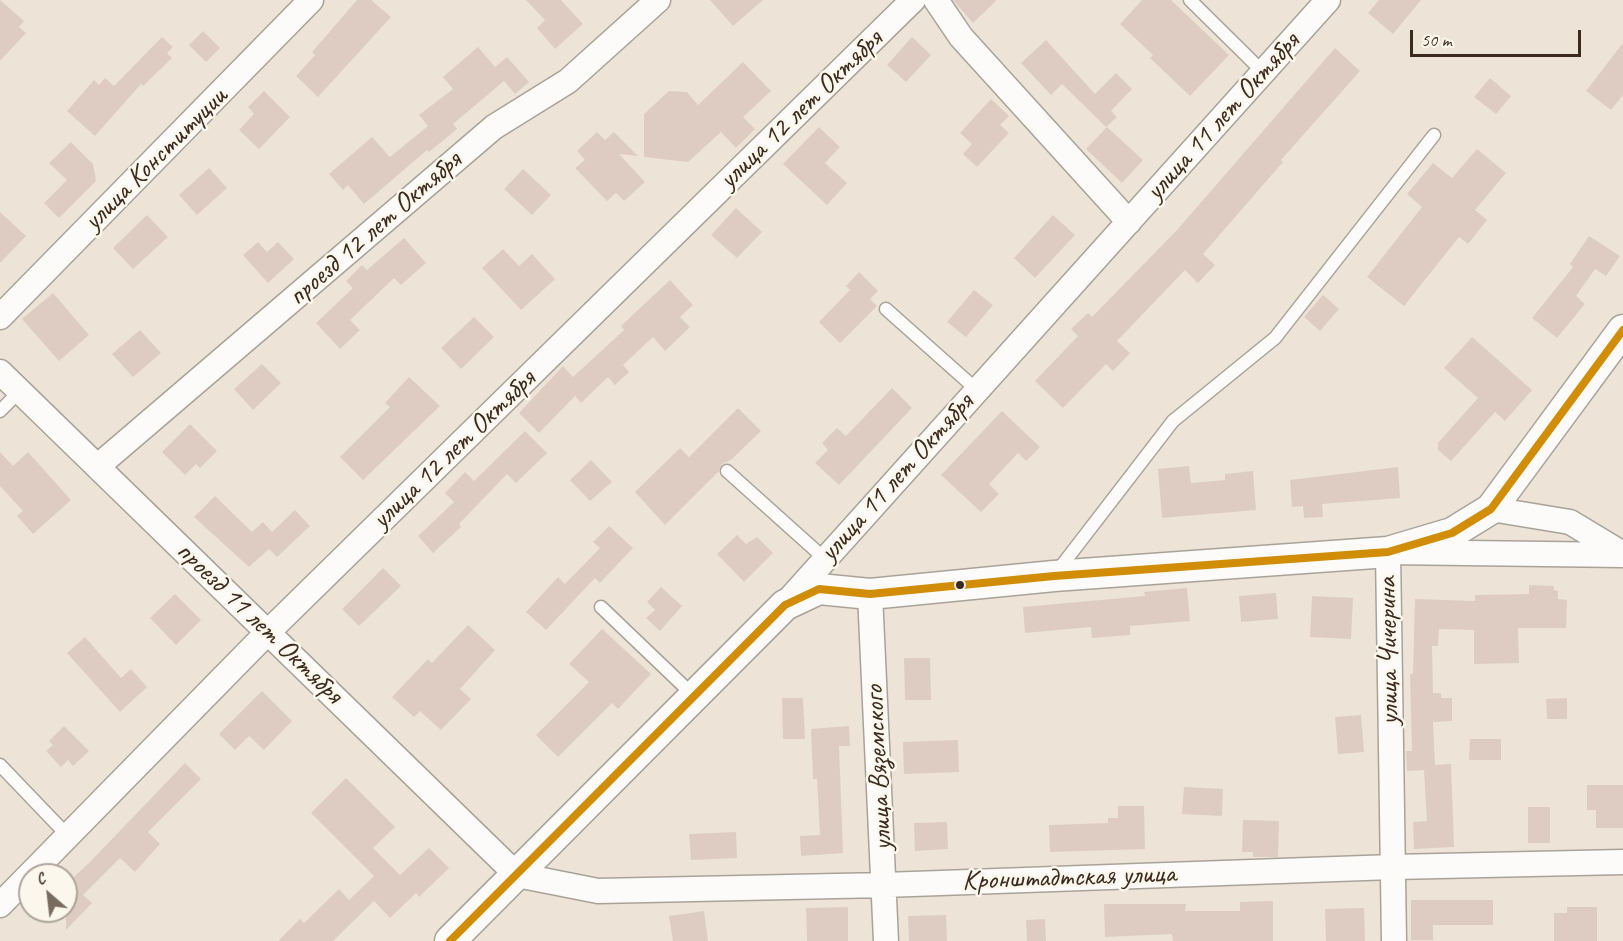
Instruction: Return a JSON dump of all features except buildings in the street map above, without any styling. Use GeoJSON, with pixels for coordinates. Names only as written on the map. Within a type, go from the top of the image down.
{"type":"FeatureCollection","features":[{"type":"Feature","properties":{"kind":"street","name":"улица Конституции"},"geometry":{"type":"LineString","coordinates":[[0,317],[311,0]]}},
{"type":"Feature","properties":{"kind":"street","name":"проезд 12 лет Октября"},"geometry":{"type":"LineString","coordinates":[[98,466],[494,127],[568,81],[658,0]]}},
{"type":"Feature","properties":{"kind":"street","name":"улица 12 лет Октября"},"geometry":{"type":"LineString","coordinates":[[0,906],[268,632],[913,0]]}},
{"type":"Feature","properties":{"kind":"street"},"geometry":{"type":"LineString","coordinates":[[936,0],[961,37],[1129,222]]}},
{"type":"Feature","properties":{"kind":"street","name":"улица 11 лет Октября"},"geometry":{"type":"LineString","coordinates":[[450,941],[785,605],[824,558],[1328,0]]}},
{"type":"Feature","properties":{"kind":"street","name":"улица Чичерина"},"geometry":{"type":"LineString","coordinates":[[1394,941],[1388,552],[1452,533],[1491,509],[1623,330]]}},
{"type":"Feature","properties":{"kind":"street","name":"проезд 11 лет Октября"},"geometry":{"type":"LineString","coordinates":[[0,372],[517,875]]}},
{"type":"Feature","properties":{"kind":"street"},"geometry":{"type":"LineString","coordinates":[[1491,509],[1570,522],[1623,555]]}},
{"type":"Feature","properties":{"kind":"street"},"geometry":{"type":"LineString","coordinates":[[785,605],[819,589],[870,594],[1054,576],[1388,552],[1623,555]]}},
{"type":"Feature","properties":{"kind":"street","name":"улица Вяземского"},"geometry":{"type":"LineString","coordinates":[[870,594],[886,941]]}},
{"type":"Feature","properties":{"kind":"street","name":"Кронштадтская улица"},"geometry":{"type":"LineString","coordinates":[[517,875],[598,891],[884,885],[1393,867],[1623,862]]}},
{"type":"Feature","properties":{"kind":"lane"},"geometry":{"type":"LineString","coordinates":[[1190,0],[1263,72]]}},
{"type":"Feature","properties":{"kind":"lane"},"geometry":{"type":"LineString","coordinates":[[1054,576],[1173,421],[1275,338],[1434,135]]}},
{"type":"Feature","properties":{"kind":"lane"},"geometry":{"type":"LineString","coordinates":[[886,309],[977,390]]}},
{"type":"Feature","properties":{"kind":"lane"},"geometry":{"type":"LineString","coordinates":[[0,411],[20,392]]}},
{"type":"Feature","properties":{"kind":"lane"},"geometry":{"type":"LineString","coordinates":[[727,471],[824,558]]}},
{"type":"Feature","properties":{"kind":"lane"},"geometry":{"type":"LineString","coordinates":[[601,607],[694,695]]}},
{"type":"Feature","properties":{"kind":"lane"},"geometry":{"type":"LineString","coordinates":[[0,765],[68,836]]}},
{"type":"Feature","properties":{"kind":"transit line"},"geometry":{"type":"LineString","coordinates":[[450,941],[785,605],[819,589],[870,594],[1054,576],[1388,552],[1452,533],[1491,509],[1623,330]]}}]}
